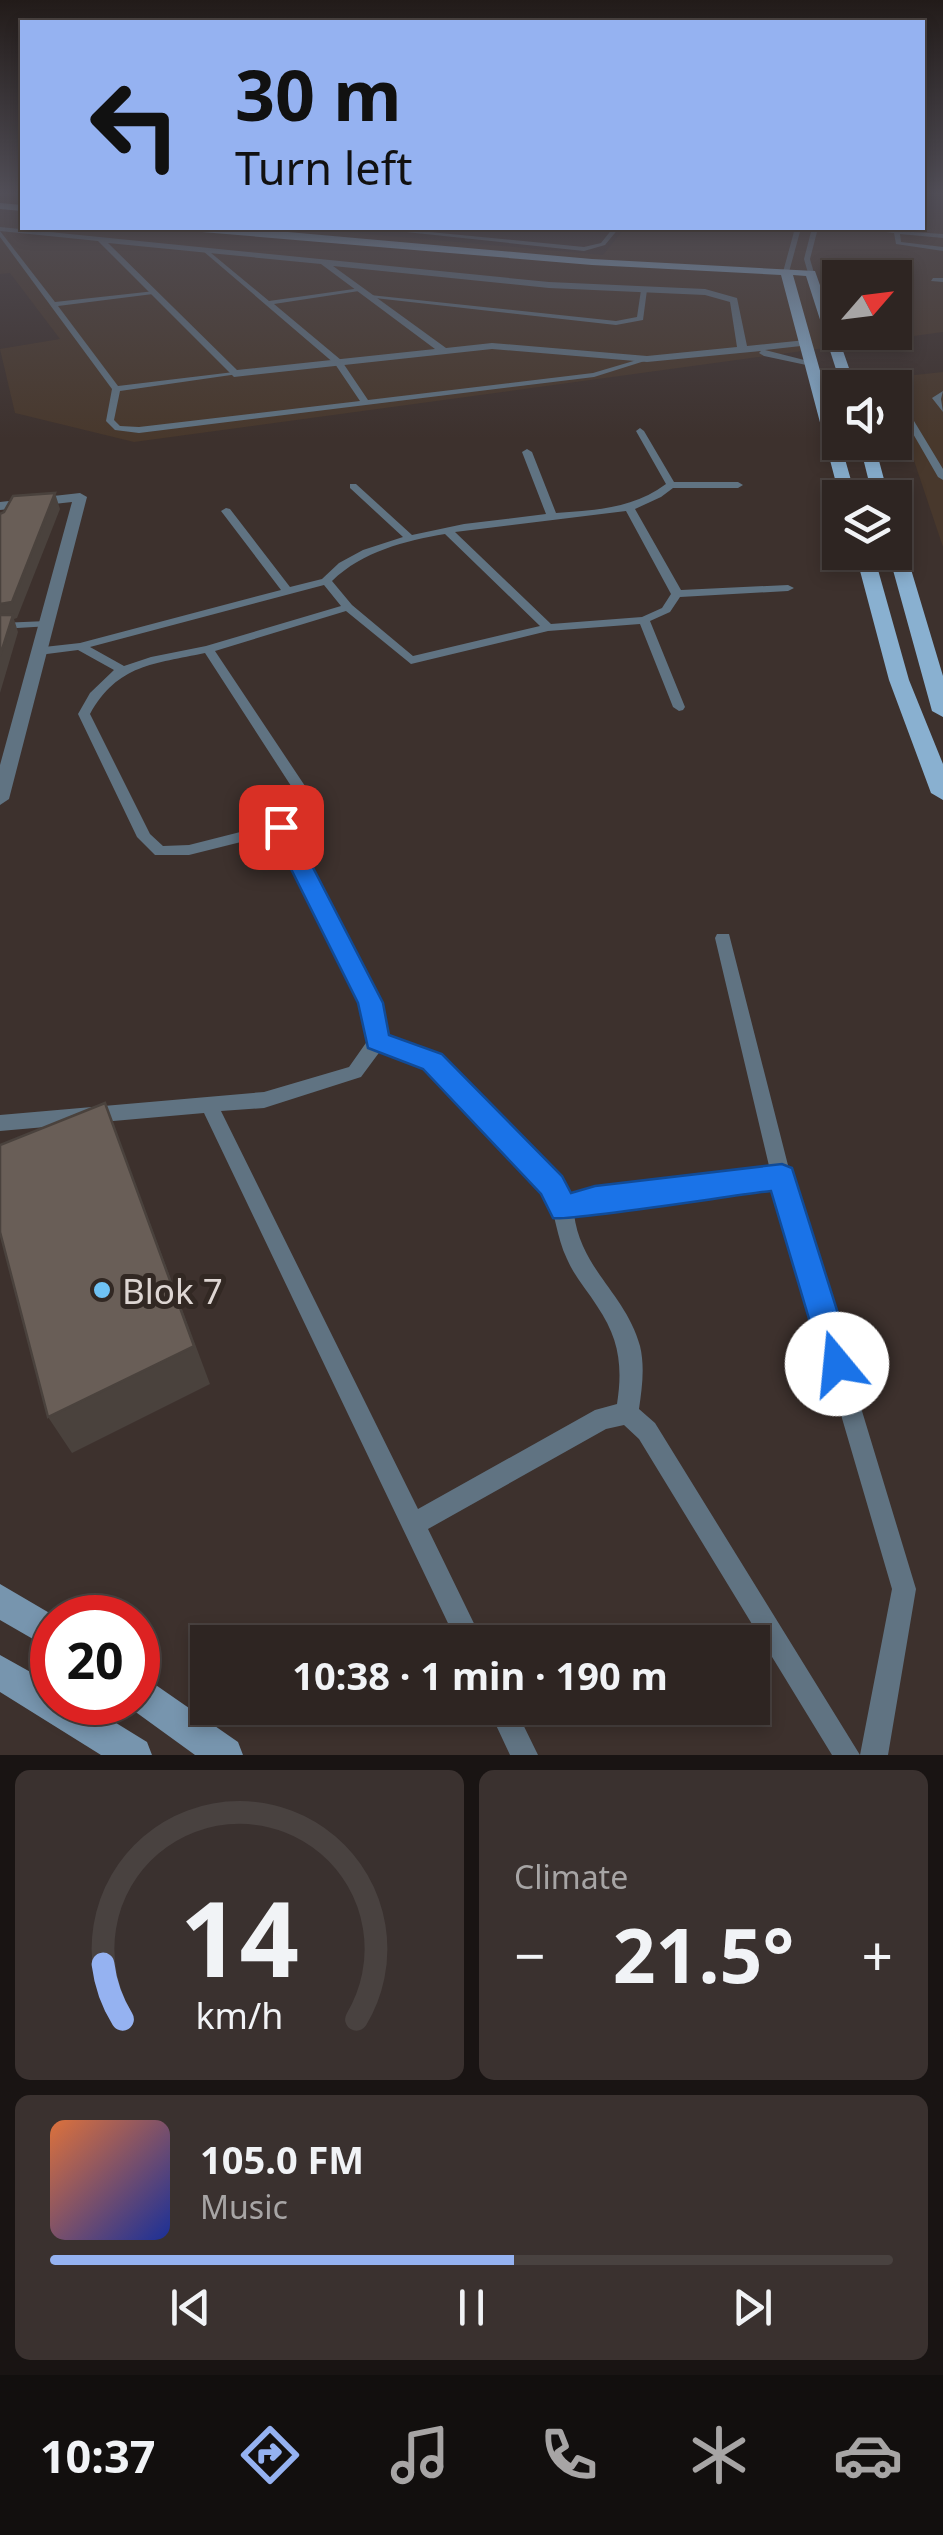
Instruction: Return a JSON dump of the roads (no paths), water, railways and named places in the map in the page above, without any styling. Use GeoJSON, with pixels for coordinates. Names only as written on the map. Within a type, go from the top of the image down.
{"type":"FeatureCollection","features":[{"type":"Feature","properties":{"kind":"main road"},"geometry":{"type":"LineString","coordinates":[[822,390],[787,275],[812,276],[844,370]]}},
{"type":"Feature","properties":{"kind":"main road"},"geometry":{"type":"LineString","coordinates":[[812,367],[840,358]]}},
{"type":"Feature","properties":{"kind":"main road"},"geometry":{"type":"LineString","coordinates":[[869,570],[899,680],[943,793]]}},
{"type":"Feature","properties":{"kind":"main road"},"geometry":{"type":"LineString","coordinates":[[902,570],[943,711]]}},
{"type":"Feature","properties":{"kind":"street"},"geometry":{"type":"LineString","coordinates":[[135,275],[234,374],[492,346],[647,359],[806,344]]}},
{"type":"Feature","properties":{"kind":"street"},"geometry":{"type":"LineString","coordinates":[[340,275],[442,349]]}},
{"type":"Feature","properties":{"kind":"street"},"geometry":{"type":"LineString","coordinates":[[465,275],[705,292],[734,300],[742,348]]}},
{"type":"Feature","properties":{"kind":"street"},"geometry":{"type":"LineString","coordinates":[[742,348],[812,367]]}},
{"type":"Feature","properties":{"kind":"street"},"geometry":{"type":"LineString","coordinates":[[0,799],[80,496],[4,509]]}},
{"type":"Feature","properties":{"kind":"street"},"geometry":{"type":"LineString","coordinates":[[0,1601],[30,1619]]}},
{"type":"Feature","properties":{"kind":"street"},"geometry":{"type":"LineString","coordinates":[[0,1672],[134,1755]]}},
{"type":"Feature","properties":{"kind":"street"},"geometry":{"type":"LineString","coordinates":[[160,1709],[225,1755]]}},
{"type":"Feature","properties":{"kind":"lane"},"geometry":{"type":"LineString","coordinates":[[31,275],[116,388],[110,421],[118,428],[366,403],[594,374],[647,359]]}},
{"type":"Feature","properties":{"kind":"lane"},"geometry":{"type":"LineString","coordinates":[[233,275],[338,362],[366,403]]}},
{"type":"Feature","properties":{"kind":"lane"},"geometry":{"type":"LineString","coordinates":[[933,280],[943,280]]}},
{"type":"Feature","properties":{"kind":"lane"},"geometry":{"type":"LineString","coordinates":[[266,304],[359,289]]}},
{"type":"Feature","properties":{"kind":"lane"},"geometry":{"type":"LineString","coordinates":[[370,297],[616,323],[640,318],[644,290]]}},
{"type":"Feature","properties":{"kind":"lane"},"geometry":{"type":"LineString","coordinates":[[52,305],[152,292]]}},
{"type":"Feature","properties":{"kind":"lane"},"geometry":{"type":"LineString","coordinates":[[116,388],[234,374]]}},
{"type":"Feature","properties":{"kind":"lane"},"geometry":{"type":"LineString","coordinates":[[943,394],[936,398],[943,409]]}},
{"type":"Feature","properties":{"kind":"lane"},"geometry":{"type":"LineString","coordinates":[[912,425],[943,477]]}},
{"type":"Feature","properties":{"kind":"lane"},"geometry":{"type":"LineString","coordinates":[[640,431],[671,485]]}},
{"type":"Feature","properties":{"kind":"lane"},"geometry":{"type":"LineString","coordinates":[[526,452],[552,516]]}},
{"type":"Feature","properties":{"kind":"lane"},"geometry":{"type":"LineString","coordinates":[[40,651],[80,646],[326,582],[335,568],[351,558],[411,539],[552,516],[631,510],[647,504],[671,485],[738,485]]}},
{"type":"Feature","properties":{"kind":"lane"},"geometry":{"type":"LineString","coordinates":[[353,486],[411,539]]}},
{"type":"Feature","properties":{"kind":"lane"},"geometry":{"type":"LineString","coordinates":[[631,510],[677,594]]}},
{"type":"Feature","properties":{"kind":"lane"},"geometry":{"type":"LineString","coordinates":[[226,511],[288,592]]}},
{"type":"Feature","properties":{"kind":"lane"},"geometry":{"type":"LineString","coordinates":[[450,533],[548,628]]}},
{"type":"Feature","properties":{"kind":"lane"},"geometry":{"type":"LineString","coordinates":[[326,582],[348,608],[411,660],[548,628],[644,620],[666,610],[677,594]]}},
{"type":"Feature","properties":{"kind":"lane"},"geometry":{"type":"LineString","coordinates":[[677,594],[788,588]]}},
{"type":"Feature","properties":{"kind":"lane"},"geometry":{"type":"LineString","coordinates":[[208,648],[300,789],[302,808],[281,827],[189,850],[160,850],[144,838],[84,714],[96,687],[121,669],[348,608]]}},
{"type":"Feature","properties":{"kind":"lane"},"geometry":{"type":"LineString","coordinates":[[644,620],[679,707]]}},
{"type":"Feature","properties":{"kind":"lane"},"geometry":{"type":"LineString","coordinates":[[0,626],[47,624]]}},
{"type":"Feature","properties":{"kind":"lane"},"geometry":{"type":"LineString","coordinates":[[80,646],[121,669]]}},
{"type":"Feature","properties":{"kind":"lane"},"geometry":{"type":"LineString","coordinates":[[0,1123],[264,1100],[356,1072],[377,1041],[371,1003],[281,827]]}},
{"type":"Feature","properties":{"kind":"lane"},"geometry":{"type":"LineString","coordinates":[[723,938],[782,1177],[904,1589],[874,1755]]}},
{"type":"Feature","properties":{"kind":"lane"},"geometry":{"type":"LineString","coordinates":[[377,1041],[432,1062],[552,1185],[564,1208],[570,1243],[624,1328],[633,1350],[633,1388],[626,1413]]}},
{"type":"Feature","properties":{"kind":"lane"},"geometry":{"type":"LineString","coordinates":[[208,1103],[462,1625]]}},
{"type":"Feature","properties":{"kind":"lane"},"geometry":{"type":"LineString","coordinates":[[564,1208],[595,1199],[782,1177]]}},
{"type":"Feature","properties":{"kind":"lane"},"geometry":{"type":"LineString","coordinates":[[414,1524],[603,1418],[626,1413]]}},
{"type":"Feature","properties":{"kind":"lane"},"geometry":{"type":"LineString","coordinates":[[626,1413],[647,1431],[847,1755]]}},
{"type":"Feature","properties":{"kind":"lane"},"geometry":{"type":"LineString","coordinates":[[509,1725],[524,1755]]}},
{"type":"Feature","properties":{"kind":"place","name":"Blok 7"},"geometry":{"type":"Point","coordinates":[102,1290]}}]}
